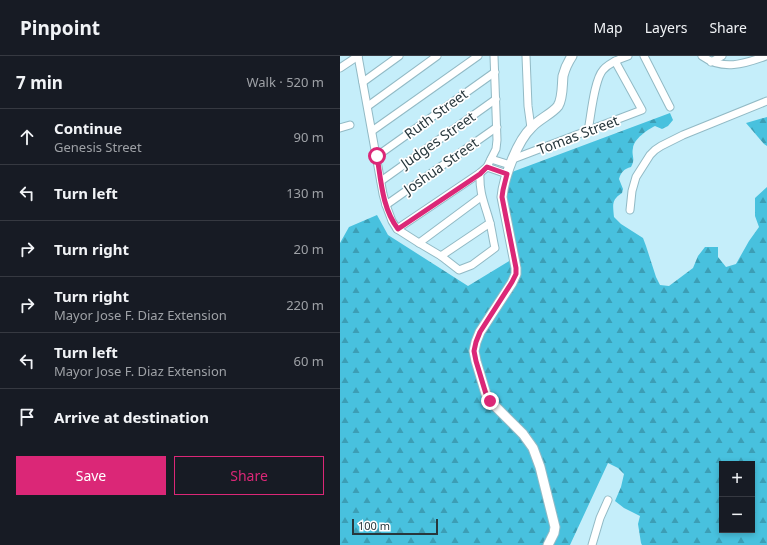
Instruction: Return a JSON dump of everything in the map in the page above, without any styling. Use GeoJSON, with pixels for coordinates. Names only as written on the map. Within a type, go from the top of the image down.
{"type":"FeatureCollection","features":[{"type":"Feature","properties":{"kind":"street"},"geometry":{"type":"LineString","coordinates":[[340,68],[358,56],[381,181],[386,205],[392,221],[398,229],[460,270],[472,265],[495,248],[490,223],[481,197],[479,185],[480,174]]}},
{"type":"Feature","properties":{"kind":"street"},"geometry":{"type":"LineString","coordinates":[[364,82],[399,56]]}},
{"type":"Feature","properties":{"kind":"street"},"geometry":{"type":"LineString","coordinates":[[368,106],[437,56]]}},
{"type":"Feature","properties":{"kind":"street"},"geometry":{"type":"LineString","coordinates":[[372,132],[478,56]]}},
{"type":"Feature","properties":{"kind":"street"},"geometry":{"type":"LineString","coordinates":[[398,229],[480,174],[492,159],[498,140],[494,56]]}},
{"type":"Feature","properties":{"kind":"street"},"geometry":{"type":"LineString","coordinates":[[531,128],[528,106],[526,59],[533,56]]}},
{"type":"Feature","properties":{"kind":"street"},"geometry":{"type":"LineString","coordinates":[[548,545],[554,533],[555,527],[534,448],[523,434],[490,401],[486,394],[474,351],[480,332],[516,274],[502,197],[510,166],[521,141],[531,128],[557,106],[560,99],[565,70],[572,56]]}},
{"type":"Feature","properties":{"kind":"street"},"geometry":{"type":"LineString","coordinates":[[588,131],[596,84],[599,76],[606,67],[615,61],[628,56]]}},
{"type":"Feature","properties":{"kind":"street"},"geometry":{"type":"LineString","coordinates":[[644,56],[670,107]]}},
{"type":"Feature","properties":{"kind":"street"},"geometry":{"type":"LineString","coordinates":[[702,56],[711,62],[724,65],[740,64],[766,56]]}},
{"type":"Feature","properties":{"kind":"street"},"geometry":{"type":"LineString","coordinates":[[711,62],[722,56]]}},
{"type":"Feature","properties":{"kind":"street","name":"Tomas Street"},"geometry":{"type":"LineString","coordinates":[[510,166],[588,131],[642,110],[615,61]]}},
{"type":"Feature","properties":{"kind":"street","name":"Ruth Street"},"geometry":{"type":"LineString","coordinates":[[377,156],[494,72]]}},
{"type":"Feature","properties":{"kind":"street","name":"Judges Street"},"geometry":{"type":"LineString","coordinates":[[381,181],[496,99]]}},
{"type":"Feature","properties":{"kind":"street"},"geometry":{"type":"LineString","coordinates":[[630,210],[634,182],[650,155],[655,150],[683,135],[767,101]]}},
{"type":"Feature","properties":{"kind":"street"},"geometry":{"type":"LineString","coordinates":[[340,128],[350,125]]}},
{"type":"Feature","properties":{"kind":"street","name":"Joshua Street"},"geometry":{"type":"LineString","coordinates":[[386,205],[497,127]]}},
{"type":"Feature","properties":{"kind":"street"},"geometry":{"type":"LineString","coordinates":[[492,159],[510,166]]}},
{"type":"Feature","properties":{"kind":"street"},"geometry":{"type":"LineString","coordinates":[[487,167],[510,166]]}},
{"type":"Feature","properties":{"kind":"street"},"geometry":{"type":"LineString","coordinates":[[419,243],[481,197]]}},
{"type":"Feature","properties":{"kind":"street"},"geometry":{"type":"LineString","coordinates":[[441,256],[490,223]]}},
{"type":"Feature","properties":{"kind":"street"},"geometry":{"type":"LineString","coordinates":[[592,545],[600,518],[608,500]]}},
{"type":"Feature","properties":{"kind":"green space"},"geometry":{"type":"Polygon","coordinates":[[[670,113],[673,120],[668,126],[662,129],[655,126],[645,132],[636,141],[634,145],[631,167],[623,171],[619,179],[623,189],[622,193],[616,198],[613,206],[614,217],[621,224],[643,238],[660,285],[669,286],[693,268],[698,256],[705,247],[718,247],[718,257],[726,267],[736,264],[759,227],[755,216],[755,198],[767,187],[767,545],[642,545],[638,524],[640,516],[624,508],[615,501],[621,487],[624,474],[618,468],[608,463],[570,545],[340,545],[340,243],[349,227],[377,215],[388,235],[468,286],[511,260],[505,193],[512,172],[670,113]]]}},
{"type":"Feature","properties":{"kind":"green space"},"geometry":{"type":"Polygon","coordinates":[[[767,117],[767,146],[746,123],[767,117]]]}},
{"type":"Feature","properties":{"kind":"route"},"geometry":{"type":"LineString","coordinates":[[377,156],[386,205],[392,221],[398,229],[480,174],[487,167],[507,174],[502,197],[516,274],[480,332],[474,351],[483,386],[490,401]]}}]}
